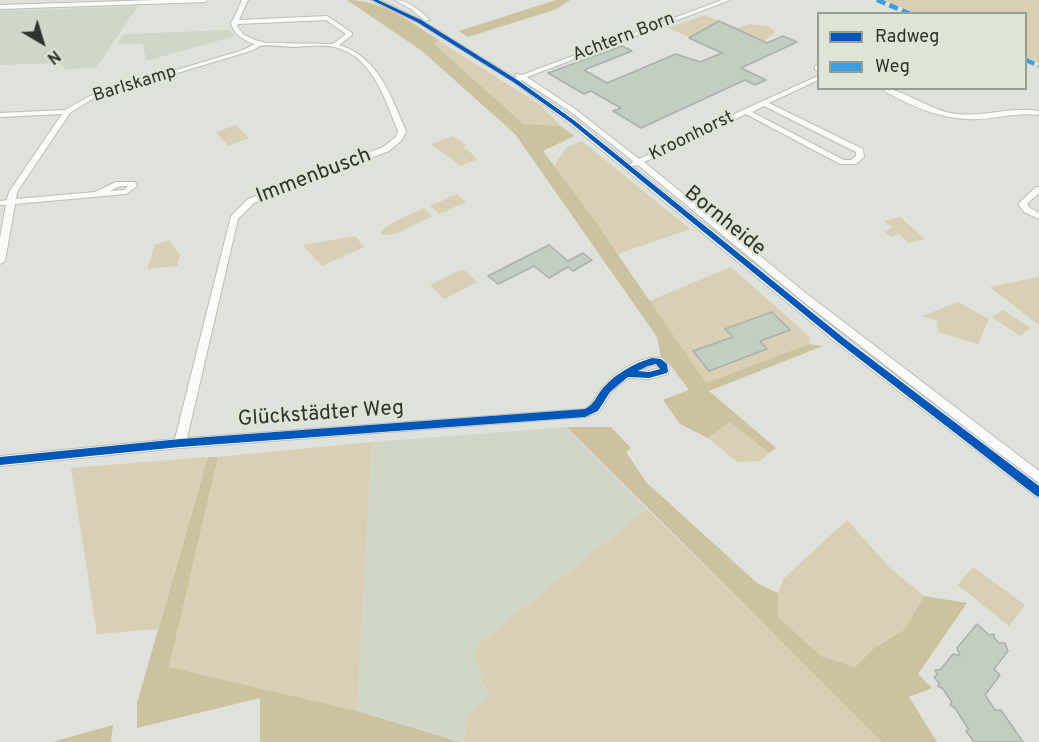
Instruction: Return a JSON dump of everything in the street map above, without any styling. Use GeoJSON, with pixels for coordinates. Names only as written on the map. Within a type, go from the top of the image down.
{"type":"FeatureCollection","features":[{"type":"Feature","properties":{"kind":"street"},"geometry":{"type":"LineString","coordinates":[[0,5],[90,0]]}},
{"type":"Feature","properties":{"kind":"street"},"geometry":{"type":"LineString","coordinates":[[50,2],[205,0]]}},
{"type":"Feature","properties":{"kind":"street"},"geometry":{"type":"LineString","coordinates":[[234,22],[327,18],[350,34],[335,45],[260,44],[243,37],[235,28],[234,22],[245,0]]}},
{"type":"Feature","properties":{"kind":"street","name":"Bornheide"},"geometry":{"type":"LineString","coordinates":[[374,0],[419,21],[488,64],[519,79],[606,147],[842,341],[1039,492]]}},
{"type":"Feature","properties":{"kind":"street","name":"Achtern Born"},"geometry":{"type":"LineString","coordinates":[[519,79],[727,0]]}},
{"type":"Feature","properties":{"kind":"street"},"geometry":{"type":"LineString","coordinates":[[391,7],[402,7],[402,2]]}},
{"type":"Feature","properties":{"kind":"street","name":"Bornheide"},"geometry":{"type":"LineString","coordinates":[[402,2],[605,133],[676,195],[853,337],[1039,478]]}},
{"type":"Feature","properties":{"kind":"street","name":"Barlskamp"},"geometry":{"type":"LineString","coordinates":[[0,261],[13,192],[67,112],[92,97],[245,51],[260,44]]}},
{"type":"Feature","properties":{"kind":"street","name":"Immenbusch"},"geometry":{"type":"LineString","coordinates":[[180,443],[234,218],[238,212],[251,201],[386,149],[399,138],[402,131],[376,75],[344,48],[335,45]]}},
{"type":"Feature","properties":{"kind":"street","name":"Kroonhorst"},"geometry":{"type":"LineString","coordinates":[[629,166],[817,79]]}},
{"type":"Feature","properties":{"kind":"street"},"geometry":{"type":"LineString","coordinates":[[889,90],[936,111],[958,116],[977,118],[1019,110],[1039,113]]}},
{"type":"Feature","properties":{"kind":"street","name":"Kroonhorst"},"geometry":{"type":"LineString","coordinates":[[745,111],[843,162],[853,162],[860,157],[860,151],[763,103]]}},
{"type":"Feature","properties":{"kind":"street"},"geometry":{"type":"LineString","coordinates":[[0,115],[67,112]]}},
{"type":"Feature","properties":{"kind":"street"},"geometry":{"type":"LineString","coordinates":[[606,147],[639,162]]}},
{"type":"Feature","properties":{"kind":"street"},"geometry":{"type":"LineString","coordinates":[[1039,189],[1022,204],[1027,210],[1039,216]]}},
{"type":"Feature","properties":{"kind":"street"},"geometry":{"type":"LineString","coordinates":[[0,203],[99,193]]}},
{"type":"Feature","properties":{"kind":"street","name":"Glückstädter Weg"},"geometry":{"type":"LineString","coordinates":[[0,461],[180,443],[585,413],[597,408],[607,390],[628,374]]}},
{"type":"Feature","properties":{"kind":"street"},"geometry":{"type":"LineString","coordinates":[[0,461],[0,467]]}},
{"type":"Feature","properties":{"kind":"shaded area"},"geometry":{"type":"Polygon","coordinates":[[[347,0],[372,4],[395,13],[437,39],[439,41],[433,43],[523,124],[561,126],[574,136],[543,151],[590,214],[706,383],[809,344],[823,346],[709,391],[776,448],[769,453],[730,422],[708,438],[680,424],[663,400],[689,390],[669,363],[661,358],[657,337],[515,134],[422,51],[347,0]]]}},
{"type":"Feature","properties":{"kind":"shaded area"},"geometry":{"type":"Polygon","coordinates":[[[556,0],[570,0],[557,9],[468,37],[459,31],[556,0]]]}},
{"type":"Feature","properties":{"kind":"shaded area"},"geometry":{"type":"Polygon","coordinates":[[[882,0],[1039,0],[1039,63],[1027,57],[1027,12],[913,12],[882,0]]]}},
{"type":"Feature","properties":{"kind":"shaded area"},"geometry":{"type":"Polygon","coordinates":[[[138,6],[96,68],[65,69],[59,63],[0,65],[0,11],[138,6]]]}},
{"type":"Feature","properties":{"kind":"shaded area"},"geometry":{"type":"Polygon","coordinates":[[[704,15],[719,21],[689,37],[669,28],[704,15]]]}},
{"type":"Feature","properties":{"kind":"shaded area"},"geometry":{"type":"Polygon","coordinates":[[[750,24],[768,26],[776,32],[762,42],[737,28],[750,24]]]}},
{"type":"Feature","properties":{"kind":"shaded area"},"geometry":{"type":"Polygon","coordinates":[[[229,30],[235,36],[146,61],[143,44],[117,44],[124,34],[229,30]]]}},
{"type":"Feature","properties":{"kind":"shaded area"},"geometry":{"type":"Polygon","coordinates":[[[439,41],[539,104],[561,126],[523,125],[432,43],[439,41]]]}},
{"type":"Feature","properties":{"kind":"shaded area"},"geometry":{"type":"Polygon","coordinates":[[[236,125],[249,138],[228,146],[216,132],[236,125]]]}},
{"type":"Feature","properties":{"kind":"shaded area"},"geometry":{"type":"Polygon","coordinates":[[[453,136],[466,145],[464,148],[474,155],[476,160],[461,166],[431,144],[453,136]]]}},
{"type":"Feature","properties":{"kind":"shaded area"},"geometry":{"type":"Polygon","coordinates":[[[582,141],[690,229],[615,255],[554,166],[566,148],[582,141]]]}},
{"type":"Feature","properties":{"kind":"shaded area"},"geometry":{"type":"Polygon","coordinates":[[[457,194],[466,202],[439,214],[430,206],[457,194]]]}},
{"type":"Feature","properties":{"kind":"shaded area"},"geometry":{"type":"Polygon","coordinates":[[[424,208],[432,216],[395,234],[383,235],[380,232],[392,223],[424,208]]]}},
{"type":"Feature","properties":{"kind":"shaded area"},"geometry":{"type":"Polygon","coordinates":[[[900,217],[925,239],[909,243],[899,234],[891,237],[884,231],[893,228],[884,221],[900,217]]]}},
{"type":"Feature","properties":{"kind":"shaded area"},"geometry":{"type":"Polygon","coordinates":[[[711,225],[841,331],[835,333],[706,228],[711,225]]]}},
{"type":"Feature","properties":{"kind":"shaded area"},"geometry":{"type":"Polygon","coordinates":[[[355,236],[364,247],[322,266],[303,245],[355,236]]]}},
{"type":"Feature","properties":{"kind":"shaded area"},"geometry":{"type":"Polygon","coordinates":[[[169,240],[180,255],[177,266],[147,269],[155,245],[169,240]]]}},
{"type":"Feature","properties":{"kind":"shaded area"},"geometry":{"type":"Polygon","coordinates":[[[731,267],[810,337],[809,344],[706,383],[649,301],[731,267]]]}},
{"type":"Feature","properties":{"kind":"shaded area"},"geometry":{"type":"Polygon","coordinates":[[[463,269],[477,282],[444,299],[430,285],[463,269]]]}},
{"type":"Feature","properties":{"kind":"shaded area"},"geometry":{"type":"Polygon","coordinates":[[[1039,277],[1039,325],[990,287],[1039,277]]]}},
{"type":"Feature","properties":{"kind":"shaded area"},"geometry":{"type":"Polygon","coordinates":[[[958,302],[989,319],[978,344],[938,332],[937,320],[922,316],[958,302]]]}},
{"type":"Feature","properties":{"kind":"shaded area"},"geometry":{"type":"Polygon","coordinates":[[[1003,310],[1031,328],[1020,336],[992,317],[1003,310]]]}},
{"type":"Feature","properties":{"kind":"shaded area"},"geometry":{"type":"Polygon","coordinates":[[[858,348],[863,348],[1025,472],[989,451],[858,348]]]}},
{"type":"Feature","properties":{"kind":"shaded area"},"geometry":{"type":"Polygon","coordinates":[[[730,422],[769,453],[760,461],[737,462],[708,438],[730,422]]]}},
{"type":"Feature","properties":{"kind":"shaded area"},"geometry":{"type":"Polygon","coordinates":[[[567,427],[647,509],[478,644],[475,661],[484,677],[481,681],[490,698],[468,715],[464,742],[357,711],[372,442],[567,427]]]}},
{"type":"Feature","properties":{"kind":"shaded area"},"geometry":{"type":"Polygon","coordinates":[[[567,427],[611,427],[631,448],[626,452],[646,482],[757,583],[778,593],[778,617],[821,656],[855,667],[874,648],[904,630],[924,596],[967,603],[918,674],[932,688],[909,697],[937,742],[882,742],[567,427]]]}},
{"type":"Feature","properties":{"kind":"shaded area"},"geometry":{"type":"Polygon","coordinates":[[[372,442],[357,711],[169,667],[218,457],[372,442]]]}},
{"type":"Feature","properties":{"kind":"shaded area"},"geometry":{"type":"Polygon","coordinates":[[[208,457],[158,629],[97,634],[71,468],[208,457]]]}},
{"type":"Feature","properties":{"kind":"shaded area"},"geometry":{"type":"Polygon","coordinates":[[[208,457],[218,457],[169,667],[357,711],[461,742],[260,742],[260,698],[137,728],[137,703],[208,457]]]}},
{"type":"Feature","properties":{"kind":"shaded area"},"geometry":{"type":"Polygon","coordinates":[[[647,509],[884,742],[464,742],[468,715],[490,697],[481,680],[484,676],[475,661],[478,644],[647,509]]]}},
{"type":"Feature","properties":{"kind":"shaded area"},"geometry":{"type":"Polygon","coordinates":[[[847,520],[890,568],[924,596],[904,630],[874,648],[855,667],[821,656],[778,617],[778,593],[783,579],[847,520]]]}},
{"type":"Feature","properties":{"kind":"shaded area"},"geometry":{"type":"Polygon","coordinates":[[[973,567],[1025,605],[1009,626],[958,585],[973,567]]]}},
{"type":"Feature","properties":{"kind":"shaded area"},"geometry":{"type":"Polygon","coordinates":[[[113,725],[111,742],[52,742],[113,725]]]}},
{"type":"Feature","properties":{"kind":"building"},"geometry":{"type":"Polygon","coordinates":[[[719,21],[767,43],[783,36],[797,42],[741,68],[766,80],[755,85],[745,80],[641,128],[613,111],[621,108],[591,91],[584,94],[548,73],[622,46],[632,51],[584,70],[607,83],[676,54],[700,62],[722,53],[689,38],[719,21]]]}},
{"type":"Feature","properties":{"kind":"building"},"geometry":{"type":"Polygon","coordinates":[[[549,245],[568,261],[583,253],[592,260],[573,271],[568,267],[549,278],[534,266],[498,284],[488,276],[549,245]]]}},
{"type":"Feature","properties":{"kind":"building"},"geometry":{"type":"Polygon","coordinates":[[[772,312],[790,330],[760,341],[767,349],[709,371],[693,351],[733,337],[725,329],[772,312]]]}},
{"type":"Feature","properties":{"kind":"building"},"geometry":{"type":"Polygon","coordinates":[[[977,624],[989,635],[994,634],[994,638],[999,643],[1005,643],[1008,651],[994,669],[1000,675],[985,695],[995,710],[1001,710],[1023,742],[974,742],[955,708],[950,705],[952,702],[938,686],[939,683],[934,677],[937,675],[935,670],[940,670],[953,654],[960,656],[957,648],[977,624]]]}},
{"type":"Feature","properties":{"kind":"marked path"},"geometry":{"type":"LineString","coordinates":[[877,0],[906,12]]}},
{"type":"Feature","properties":{"kind":"marked path"},"geometry":{"type":"LineString","coordinates":[[1027,60],[1039,66]]}},
{"type":"Feature","properties":{"kind":"cycle path"},"geometry":{"type":"LineString","coordinates":[[374,0],[419,21],[517,82],[573,122],[842,341],[1039,492]]}},
{"type":"Feature","properties":{"kind":"cycle path"},"geometry":{"type":"LineString","coordinates":[[0,461],[180,443],[585,413],[595,409],[607,389],[631,370],[652,361],[658,361],[664,366],[664,371],[649,375],[628,374]]}}]}
